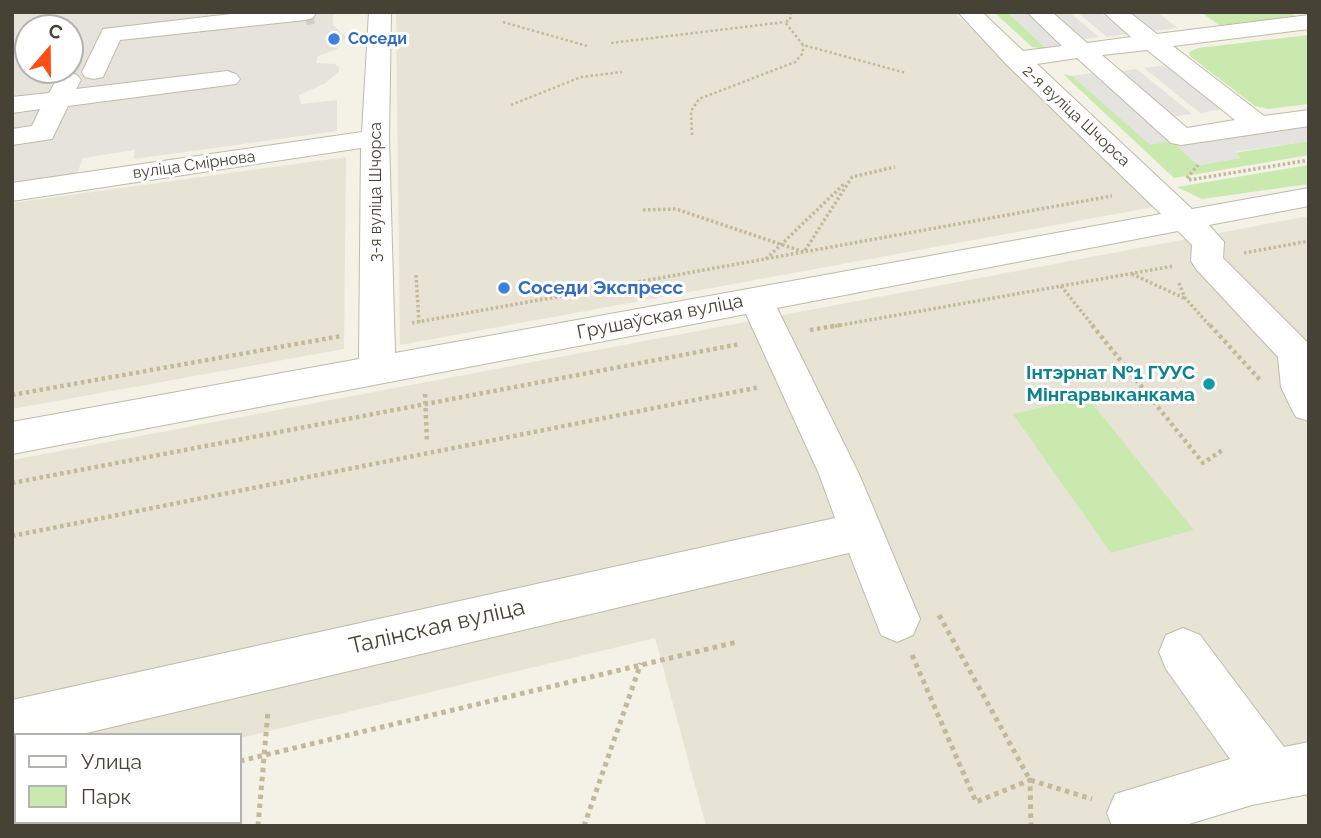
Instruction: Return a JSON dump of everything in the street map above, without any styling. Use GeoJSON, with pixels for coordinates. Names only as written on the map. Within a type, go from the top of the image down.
{"type":"FeatureCollection","features":[{"type":"Feature","properties":{"kind":"street"},"geometry":{"type":"LineString","coordinates":[[12,137],[42,133],[96,25],[138,12]]}},
{"type":"Feature","properties":{"kind":"street","name":"3-я вуліца Шчорса"},"geometry":{"type":"LineString","coordinates":[[377,372],[375,138],[380,12]]}},
{"type":"Feature","properties":{"kind":"street","name":"2-я вуліца Шчорса"},"geometry":{"type":"LineString","coordinates":[[969,12],[1208,242],[1206,261]]}},
{"type":"Feature","properties":{"kind":"street"},"geometry":{"type":"LineString","coordinates":[[1038,12],[1181,137],[1309,118]]}},
{"type":"Feature","properties":{"kind":"street"},"geometry":{"type":"LineString","coordinates":[[1114,12],[1258,125]]}},
{"type":"Feature","properties":{"kind":"street"},"geometry":{"type":"LineString","coordinates":[[94,72],[111,34],[305,13]]}},
{"type":"Feature","properties":{"kind":"street"},"geometry":{"type":"LineString","coordinates":[[1015,59],[1309,22]]}},
{"type":"Feature","properties":{"kind":"street"},"geometry":{"type":"LineString","coordinates":[[12,105],[227,79]]}},
{"type":"Feature","properties":{"kind":"street","name":"вуліца Смірнова"},"geometry":{"type":"LineString","coordinates":[[12,192],[375,138]]}},
{"type":"Feature","properties":{"kind":"street","name":"Грушаўская вуліца"},"geometry":{"type":"LineString","coordinates":[[12,438],[1309,197]]}},
{"type":"Feature","properties":{"kind":"street"},"geometry":{"type":"LineString","coordinates":[[1206,261],[1295,352],[1300,387],[1309,406]]}},
{"type":"Feature","properties":{"kind":"street"},"geometry":{"type":"LineString","coordinates":[[756,299],[839,474],[897,619]]}},
{"type":"Feature","properties":{"kind":"street","name":"Талінская вуліца"},"geometry":{"type":"LineString","coordinates":[[12,725],[862,531]]}},
{"type":"Feature","properties":{"kind":"street"},"geometry":{"type":"LineString","coordinates":[[1183,652],[1292,772]]}},
{"type":"Feature","properties":{"kind":"street"},"geometry":{"type":"LineString","coordinates":[[1134,813],[1252,779],[1292,772]]}},
{"type":"Feature","properties":{"kind":"path"},"geometry":{"type":"LineString","coordinates":[[611,43],[785,22],[790,20],[791,12]]}},
{"type":"Feature","properties":{"kind":"path"},"geometry":{"type":"LineString","coordinates":[[503,22],[587,46]]}},
{"type":"Feature","properties":{"kind":"path"},"geometry":{"type":"LineString","coordinates":[[785,22],[803,45],[906,73]]}},
{"type":"Feature","properties":{"kind":"path"},"geometry":{"type":"LineString","coordinates":[[692,135],[691,111],[699,99],[707,93],[795,62],[803,53],[803,45]]}},
{"type":"Feature","properties":{"kind":"path"},"geometry":{"type":"LineString","coordinates":[[511,105],[581,77],[622,72]]}},
{"type":"Feature","properties":{"kind":"path"},"geometry":{"type":"LineString","coordinates":[[12,395],[1128,193],[1151,186],[1309,160]]}},
{"type":"Feature","properties":{"kind":"path"},"geometry":{"type":"LineString","coordinates":[[1185,180],[1198,165]]}},
{"type":"Feature","properties":{"kind":"path"},"geometry":{"type":"LineString","coordinates":[[765,259],[852,177],[895,167]]}},
{"type":"Feature","properties":{"kind":"path"},"geometry":{"type":"LineString","coordinates":[[804,252],[852,177]]}},
{"type":"Feature","properties":{"kind":"path"},"geometry":{"type":"LineString","coordinates":[[643,210],[676,209],[804,252]]}},
{"type":"Feature","properties":{"kind":"path"},"geometry":{"type":"LineString","coordinates":[[12,484],[773,338],[1309,241]]}},
{"type":"Feature","properties":{"kind":"path"},"geometry":{"type":"LineString","coordinates":[[1172,266],[1185,298],[1265,385]]}},
{"type":"Feature","properties":{"kind":"path"},"geometry":{"type":"LineString","coordinates":[[1130,274],[1185,298]]}},
{"type":"Feature","properties":{"kind":"path"},"geometry":{"type":"LineString","coordinates":[[1061,286],[1203,463],[1224,449]]}},
{"type":"Feature","properties":{"kind":"path"},"geometry":{"type":"LineString","coordinates":[[12,536],[766,386]]}},
{"type":"Feature","properties":{"kind":"path"},"geometry":{"type":"LineString","coordinates":[[426,404],[427,442]]}},
{"type":"Feature","properties":{"kind":"path"},"geometry":{"type":"LineString","coordinates":[[936,610],[1030,780],[1031,826]]}},
{"type":"Feature","properties":{"kind":"path"},"geometry":{"type":"LineString","coordinates":[[897,619],[976,802],[1030,780],[1134,813]]}},
{"type":"Feature","properties":{"kind":"path"},"geometry":{"type":"LineString","coordinates":[[242,761],[737,642]]}},
{"type":"Feature","properties":{"kind":"path"},"geometry":{"type":"LineString","coordinates":[[584,826],[641,663]]}},
{"type":"Feature","properties":{"kind":"path"},"geometry":{"type":"LineString","coordinates":[[258,826],[272,664]]}},
{"type":"Feature","properties":{"kind":"shaded area"},"geometry":{"type":"Polygon","coordinates":[[[12,12],[333,12],[333,25],[346,37],[337,49],[318,56],[316,63],[335,64],[339,71],[326,83],[299,95],[301,104],[337,100],[337,131],[134,159],[135,150],[83,158],[76,176],[12,184],[12,12]]]}},
{"type":"Feature","properties":{"kind":"shaded area"},"geometry":{"type":"Polygon","coordinates":[[[396,12],[954,12],[1159,206],[400,345],[396,12]]]}},
{"type":"Feature","properties":{"kind":"shaded area"},"geometry":{"type":"Polygon","coordinates":[[[1007,12],[1027,12],[1067,47],[1047,49],[1007,12]]]}},
{"type":"Feature","properties":{"kind":"shaded area"},"geometry":{"type":"Polygon","coordinates":[[[1048,12],[1069,12],[1099,37],[1080,40],[1048,12]]]}},
{"type":"Feature","properties":{"kind":"shaded area"},"geometry":{"type":"Polygon","coordinates":[[[1077,12],[1100,12],[1127,34],[1107,37],[1077,12]]]}},
{"type":"Feature","properties":{"kind":"shaded area"},"geometry":{"type":"Polygon","coordinates":[[[1128,12],[1157,12],[1178,28],[1152,31],[1128,12]]]}},
{"type":"Feature","properties":{"kind":"shaded area"},"geometry":{"type":"Polygon","coordinates":[[[1167,65],[1224,109],[1200,113],[1144,68],[1167,65]]]}},
{"type":"Feature","properties":{"kind":"shaded area"},"geometry":{"type":"Polygon","coordinates":[[[1137,69],[1192,114],[1168,117],[1114,72],[1137,69]]]}},
{"type":"Feature","properties":{"kind":"shaded area"},"geometry":{"type":"Polygon","coordinates":[[[1092,73],[1172,141],[1150,145],[1072,76],[1092,73]]]}},
{"type":"Feature","properties":{"kind":"shaded area"},"geometry":{"type":"Polygon","coordinates":[[[1309,123],[1309,141],[1235,152],[1241,158],[1198,165],[1174,143],[1309,123]]]}},
{"type":"Feature","properties":{"kind":"shaded area"},"geometry":{"type":"Polygon","coordinates":[[[346,157],[344,349],[12,409],[12,203],[346,157]]]}},
{"type":"Feature","properties":{"kind":"shaded area"},"geometry":{"type":"Polygon","coordinates":[[[1309,216],[1309,801],[1298,786],[1159,826],[706,826],[655,638],[242,738],[242,733],[14,733],[12,792],[12,460],[1309,216]]]}},
{"type":"Feature","properties":{"kind":"green space"},"geometry":{"type":"Polygon","coordinates":[[[994,12],[1007,12],[1047,49],[1032,47],[994,12]]]}},
{"type":"Feature","properties":{"kind":"green space"},"geometry":{"type":"Polygon","coordinates":[[[1201,12],[1289,12],[1299,19],[1223,28],[1201,12]]]}},
{"type":"Feature","properties":{"kind":"green space"},"geometry":{"type":"Polygon","coordinates":[[[1309,35],[1309,104],[1268,109],[1255,106],[1190,56],[1189,52],[1198,48],[1309,35]]]}},
{"type":"Feature","properties":{"kind":"green space"},"geometry":{"type":"Polygon","coordinates":[[[1063,74],[1072,76],[1172,141],[1198,165],[1240,158],[1234,153],[1309,141],[1309,155],[1174,178],[1063,74]]]}},
{"type":"Feature","properties":{"kind":"green space"},"geometry":{"type":"Polygon","coordinates":[[[1309,165],[1309,184],[1202,199],[1177,187],[1309,165]]]}},
{"type":"Feature","properties":{"kind":"green space"},"geometry":{"type":"Polygon","coordinates":[[[1087,397],[1193,530],[1111,553],[1013,414],[1087,397]]]}},
{"type":"Feature","properties":{"kind":"tunnel"},"geometry":{"type":"LineString","coordinates":[[305,13],[313,12]]}},
{"type":"Feature","properties":{"kind":"place","name":"Соседи"},"geometry":{"type":"Point","coordinates":[334,39]}},
{"type":"Feature","properties":{"kind":"place","name":"Соседи Экспресс"},"geometry":{"type":"Point","coordinates":[504,288]}},
{"type":"Feature","properties":{"kind":"place","name":"Інтэрнат №1 ГУУС Мінгарвыканкама"},"geometry":{"type":"Point","coordinates":[1209,384]}}]}
